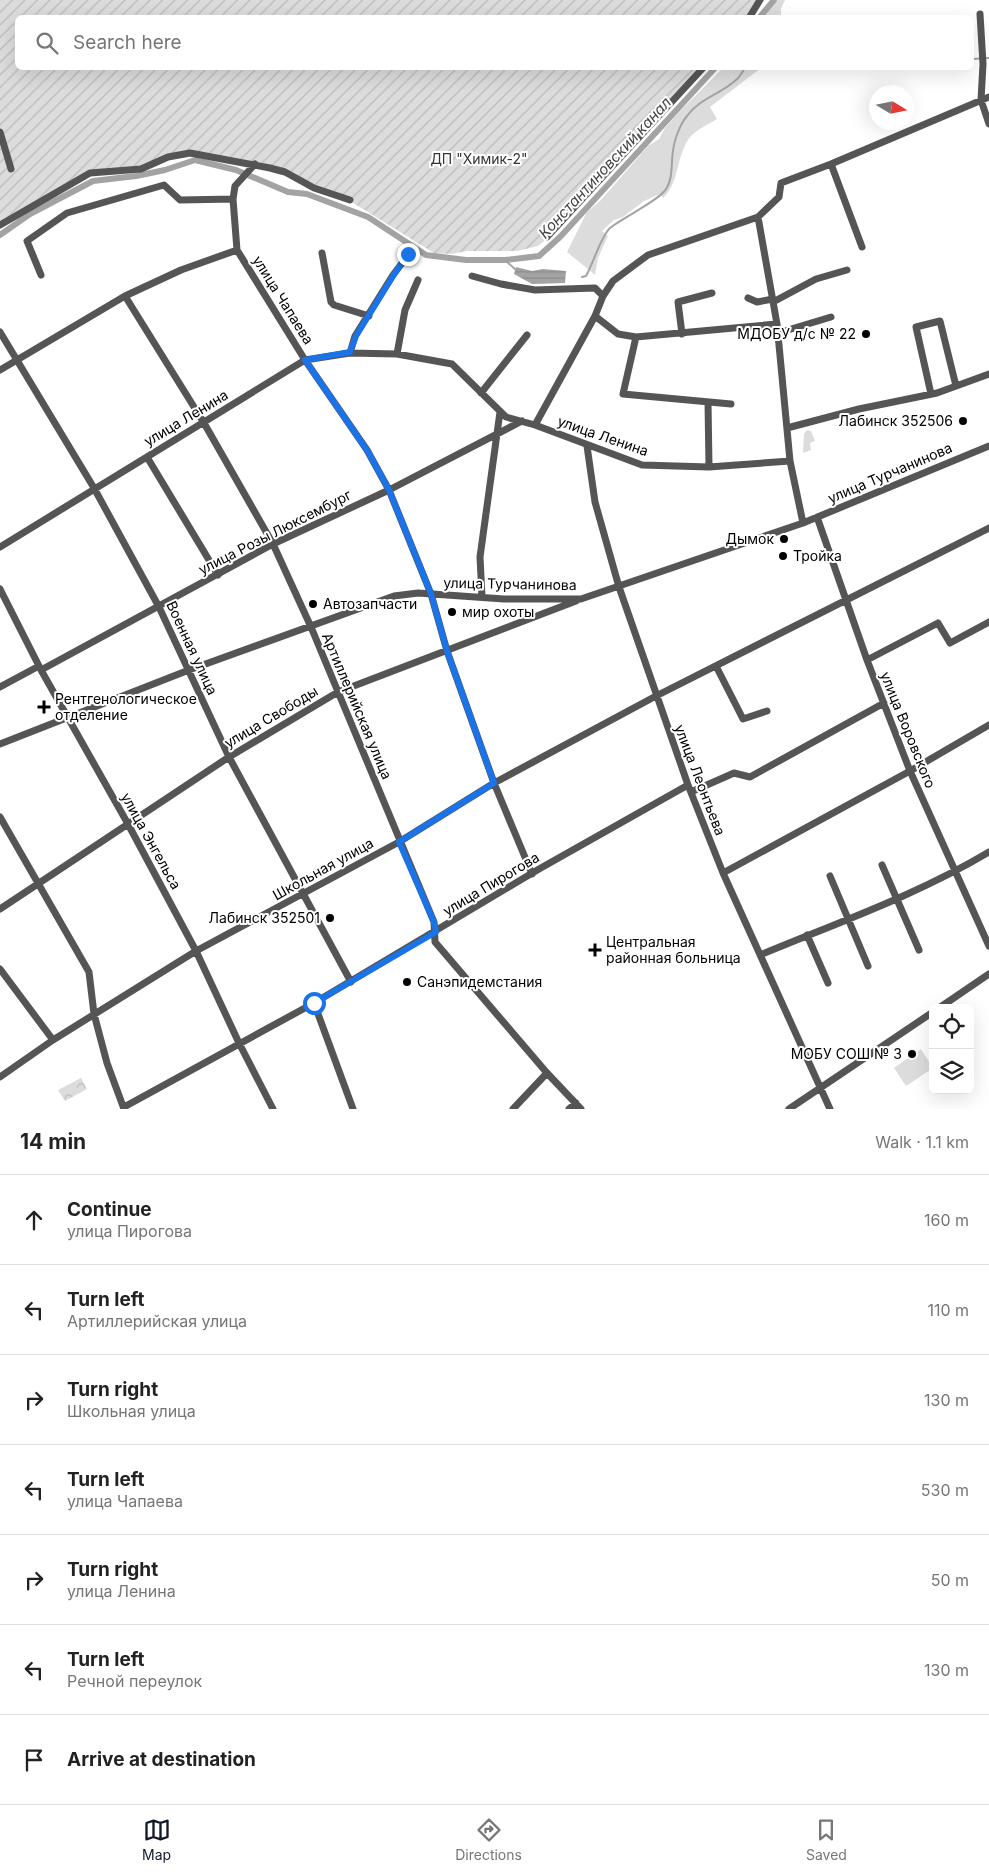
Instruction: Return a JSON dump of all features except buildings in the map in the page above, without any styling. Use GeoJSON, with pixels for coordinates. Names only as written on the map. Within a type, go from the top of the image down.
{"type":"FeatureCollection","features":[{"type":"Feature","properties":{"kind":"street"},"geometry":{"type":"LineString","coordinates":[[751,15],[760,0]]}},
{"type":"Feature","properties":{"kind":"street"},"geometry":{"type":"LineString","coordinates":[[980,14],[983,64],[981,100],[989,124]]}},
{"type":"Feature","properties":{"kind":"street"},"geometry":{"type":"LineString","coordinates":[[547,237],[701,70]]}},
{"type":"Feature","properties":{"kind":"street"},"geometry":{"type":"LineString","coordinates":[[535,425],[595,316],[603,296],[613,281],[648,256],[758,217],[779,197],[781,183],[831,164],[989,97]]}},
{"type":"Feature","properties":{"kind":"street"},"geometry":{"type":"LineString","coordinates":[[0,132],[11,169]]}},
{"type":"Feature","properties":{"kind":"street"},"geometry":{"type":"LineString","coordinates":[[0,225],[90,173],[141,169],[168,157],[190,153],[255,164],[285,172],[314,188],[350,200]]}},
{"type":"Feature","properties":{"kind":"street"},"geometry":{"type":"LineString","coordinates":[[41,275],[27,240],[67,213],[164,185],[180,200],[233,199],[235,186],[255,164]]}},
{"type":"Feature","properties":{"kind":"street"},"geometry":{"type":"LineString","coordinates":[[831,164],[862,247]]}},
{"type":"Feature","properties":{"kind":"street","name":"улица Чапаева"},"geometry":{"type":"LineString","coordinates":[[233,199],[237,250],[305,360],[367,450],[389,490],[431,594],[447,651],[494,783],[532,874]]}},
{"type":"Feature","properties":{"kind":"street"},"geometry":{"type":"LineString","coordinates":[[758,217],[777,324],[790,461],[803,523]]}},
{"type":"Feature","properties":{"kind":"street"},"geometry":{"type":"LineString","coordinates":[[0,370],[125,296],[181,270],[237,250]]}},
{"type":"Feature","properties":{"kind":"street"},"geometry":{"type":"LineString","coordinates":[[322,253],[331,302],[334,305],[369,316]]}},
{"type":"Feature","properties":{"kind":"street"},"geometry":{"type":"LineString","coordinates":[[350,352],[356,336],[408,254]]}},
{"type":"Feature","properties":{"kind":"street"},"geometry":{"type":"LineString","coordinates":[[748,298],[757,302],[773,300],[816,279],[847,270]]}},
{"type":"Feature","properties":{"kind":"street"},"geometry":{"type":"LineString","coordinates":[[472,276],[501,284],[535,290],[595,288],[603,296]]}},
{"type":"Feature","properties":{"kind":"street"},"geometry":{"type":"LineString","coordinates":[[397,354],[405,310],[418,280]]}},
{"type":"Feature","properties":{"kind":"street"},"geometry":{"type":"LineString","coordinates":[[682,334],[678,302],[712,293]]}},
{"type":"Feature","properties":{"kind":"street","name":"Артиллерийская улица"},"geometry":{"type":"LineString","coordinates":[[125,296],[204,423],[273,544],[311,627],[399,842],[434,922],[435,942],[547,1072],[579,1106]]}},
{"type":"Feature","properties":{"kind":"street"},"geometry":{"type":"LineString","coordinates":[[595,316],[618,334],[636,337],[777,324]]}},
{"type":"Feature","properties":{"kind":"street"},"geometry":{"type":"LineString","coordinates":[[778,333],[831,317]]}},
{"type":"Feature","properties":{"kind":"street"},"geometry":{"type":"LineString","coordinates":[[931,394],[916,327],[940,321],[956,386]]}},
{"type":"Feature","properties":{"kind":"street","name":"Военная улица"},"geometry":{"type":"LineString","coordinates":[[0,332],[94,488],[159,607],[229,757],[351,982]]}},
{"type":"Feature","properties":{"kind":"street"},"geometry":{"type":"LineString","coordinates":[[481,393],[527,334]]}},
{"type":"Feature","properties":{"kind":"street"},"geometry":{"type":"LineString","coordinates":[[636,337],[623,394],[731,404]]}},
{"type":"Feature","properties":{"kind":"street","name":"улица Ленина"},"geometry":{"type":"LineString","coordinates":[[0,547],[305,360],[350,352],[397,354],[452,364],[506,418],[535,425],[642,465],[709,467],[790,461]]}},
{"type":"Feature","properties":{"kind":"street"},"geometry":{"type":"LineString","coordinates":[[787,428],[859,409],[931,394],[989,374]]}},
{"type":"Feature","properties":{"kind":"street"},"geometry":{"type":"LineString","coordinates":[[708,402],[709,467]]}},
{"type":"Feature","properties":{"kind":"street"},"geometry":{"type":"LineString","coordinates":[[482,597],[480,557],[500,412]]}},
{"type":"Feature","properties":{"kind":"street","name":"улица Розы Люксембург"},"geometry":{"type":"LineString","coordinates":[[0,687],[159,607],[273,544],[389,490],[522,421]]}},
{"type":"Feature","properties":{"kind":"street","name":"улица Леонтьева"},"geometry":{"type":"LineString","coordinates":[[587,446],[595,502],[619,587],[689,788],[723,873],[830,1109]]}},
{"type":"Feature","properties":{"kind":"street","name":"улица Турчанинова"},"geometry":{"type":"LineString","coordinates":[[0,744],[190,670],[394,596],[418,593],[482,597],[581,599],[803,523],[989,446]]}},
{"type":"Feature","properties":{"kind":"street"},"geometry":{"type":"LineString","coordinates":[[147,457],[218,575]]}},
{"type":"Feature","properties":{"kind":"street","name":"улица Воровского"},"geometry":{"type":"LineString","coordinates":[[817,517],[867,660],[910,771],[989,946]]}},
{"type":"Feature","properties":{"kind":"street","name":"Школьная улица"},"geometry":{"type":"LineString","coordinates":[[0,1077],[53,1040],[196,951],[399,842],[494,783],[656,696],[989,528]]}},
{"type":"Feature","properties":{"kind":"street","name":"улица Энгельса"},"geometry":{"type":"LineString","coordinates":[[0,589],[40,668],[128,824],[196,951],[239,1044],[273,1109]]}},
{"type":"Feature","properties":{"kind":"street","name":"улица Свободы"},"geometry":{"type":"LineString","coordinates":[[0,909],[229,757],[338,692],[581,599]]}},
{"type":"Feature","properties":{"kind":"street"},"geometry":{"type":"LineString","coordinates":[[867,660],[938,623],[950,643],[989,622]]}},
{"type":"Feature","properties":{"kind":"street"},"geometry":{"type":"LineString","coordinates":[[716,666],[743,719],[767,711]]}},
{"type":"Feature","properties":{"kind":"street","name":"улица Пирогова"},"geometry":{"type":"LineString","coordinates":[[124,1108],[351,982],[532,874],[689,788],[734,772],[750,777],[884,702]]}},
{"type":"Feature","properties":{"kind":"street"},"geometry":{"type":"LineString","coordinates":[[723,873],[910,771],[989,725]]}},
{"type":"Feature","properties":{"kind":"street"},"geometry":{"type":"LineString","coordinates":[[0,817],[89,972],[94,1014],[107,1063],[124,1108]]}},
{"type":"Feature","properties":{"kind":"street"},"geometry":{"type":"LineString","coordinates":[[760,955],[955,872],[989,852]]}},
{"type":"Feature","properties":{"kind":"street"},"geometry":{"type":"LineString","coordinates":[[882,865],[919,950]]}},
{"type":"Feature","properties":{"kind":"street"},"geometry":{"type":"LineString","coordinates":[[830,876],[868,966]]}},
{"type":"Feature","properties":{"kind":"street"},"geometry":{"type":"LineString","coordinates":[[807,936],[828,983]]}},
{"type":"Feature","properties":{"kind":"street"},"geometry":{"type":"LineString","coordinates":[[0,969],[53,1040]]}},
{"type":"Feature","properties":{"kind":"street"},"geometry":{"type":"LineString","coordinates":[[944,1004],[989,974]]}},
{"type":"Feature","properties":{"kind":"street"},"geometry":{"type":"LineString","coordinates":[[314,1003],[353,1109]]}},
{"type":"Feature","properties":{"kind":"street"},"geometry":{"type":"LineString","coordinates":[[789,1109],[929,1015]]}},
{"type":"Feature","properties":{"kind":"street"},"geometry":{"type":"LineString","coordinates":[[513,1109],[547,1072]]}},
{"type":"Feature","properties":{"kind":"street"},"geometry":{"type":"LineString","coordinates":[[569,1109],[579,1106]]}},
{"type":"Feature","properties":{"kind":"green space","name":"ДП \"Химик-2\""},"geometry":{"type":"Polygon","coordinates":[[[0,0],[761,0],[752,15],[15,15],[15,70],[703,70],[547,239],[538,246],[517,251],[434,253],[350,201],[285,173],[190,154],[169,158],[142,169],[90,174],[0,227],[0,0]]]}},
{"type":"Feature","properties":{"kind":"green space"},"geometry":{"type":"Polygon","coordinates":[[[778,0],[785,0],[781,9],[781,15],[765,15],[778,0]]]}},
{"type":"Feature","properties":{"kind":"green space"},"geometry":{"type":"Polygon","coordinates":[[[721,70],[758,70],[710,107],[717,119],[690,137],[682,152],[672,184],[663,198],[660,194],[644,201],[623,217],[614,220],[602,231],[608,236],[598,258],[595,275],[567,252],[587,212],[601,200],[648,146],[659,139],[665,128],[721,70]]]}},
{"type":"Feature","properties":{"kind":"green space"},"geometry":{"type":"Polygon","coordinates":[[[807,430],[811,431],[815,441],[810,443],[811,450],[803,453],[804,434],[807,430]]]}},
{"type":"Feature","properties":{"kind":"green space"},"geometry":{"type":"Polygon","coordinates":[[[921,1049],[929,1062],[929,1071],[906,1086],[894,1068],[921,1049]]]}},
{"type":"Feature","properties":{"kind":"green space"},"geometry":{"type":"Polygon","coordinates":[[[81,1078],[87,1089],[65,1101],[58,1090],[81,1078]]]}},
{"type":"Feature","properties":{"kind":"shaded area"},"geometry":{"type":"Polygon","coordinates":[[[516,267],[532,271],[543,269],[566,271],[565,283],[532,284],[514,274],[516,267]]]}},
{"type":"Feature","properties":{"kind":"waterway","name":"Константиновский канал"},"geometry":{"type":"LineString","coordinates":[[762,15],[774,0]]}},
{"type":"Feature","properties":{"kind":"waterway"},"geometry":{"type":"LineString","coordinates":[[974,59],[989,58]]}},
{"type":"Feature","properties":{"kind":"waterway","name":"Константиновский канал"},"geometry":{"type":"LineString","coordinates":[[0,235],[30,214],[93,181],[136,176],[165,170],[195,160],[236,170],[288,192],[307,194],[368,217],[426,255],[466,260],[505,260],[539,256],[560,237],[713,70]]}},
{"type":"Feature","properties":{"kind":"waterway"},"geometry":{"type":"LineString","coordinates":[[582,277],[586,276],[603,237],[610,228],[649,204],[666,189],[671,176],[675,142],[684,119],[704,100],[730,85],[744,70]]}},
{"type":"Feature","properties":{"kind":"waterway"},"geometry":{"type":"LineString","coordinates":[[505,260],[516,270]]}},
{"type":"Feature","properties":{"kind":"place","name":"МДОБУ д/с № 22"},"geometry":{"type":"Point","coordinates":[866,334]}},
{"type":"Feature","properties":{"kind":"place","name":"Лабинск 352506"},"geometry":{"type":"Point","coordinates":[963,421]}},
{"type":"Feature","properties":{"kind":"place","name":"Дымок"},"geometry":{"type":"Point","coordinates":[784,539]}},
{"type":"Feature","properties":{"kind":"place","name":"Тройка"},"geometry":{"type":"Point","coordinates":[783,556]}},
{"type":"Feature","properties":{"kind":"place","name":"Автозапчасти"},"geometry":{"type":"Point","coordinates":[313,604]}},
{"type":"Feature","properties":{"kind":"place","name":"мир охоты"},"geometry":{"type":"Point","coordinates":[452,612]}},
{"type":"Feature","properties":{"kind":"place","name":"Рентгенологическое отделение"},"geometry":{"type":"Point","coordinates":[44,707]}},
{"type":"Feature","properties":{"kind":"place","name":"Лабинск 352501"},"geometry":{"type":"Point","coordinates":[330,918]}},
{"type":"Feature","properties":{"kind":"place","name":"Центральная районная больница"},"geometry":{"type":"Point","coordinates":[595,950]}},
{"type":"Feature","properties":{"kind":"place","name":"Санэпидемстания"},"geometry":{"type":"Point","coordinates":[407,982]}},
{"type":"Feature","properties":{"kind":"place","name":"МОБУ СОШ № 3"},"geometry":{"type":"Point","coordinates":[912,1054]}},
{"type":"Feature","properties":{"kind":"route"},"geometry":{"type":"LineString","coordinates":[[314,1003],[436,932],[434,922],[399,842],[494,783],[447,651],[431,594],[389,490],[367,450],[305,360],[350,352],[356,336],[408,254]]}}]}
